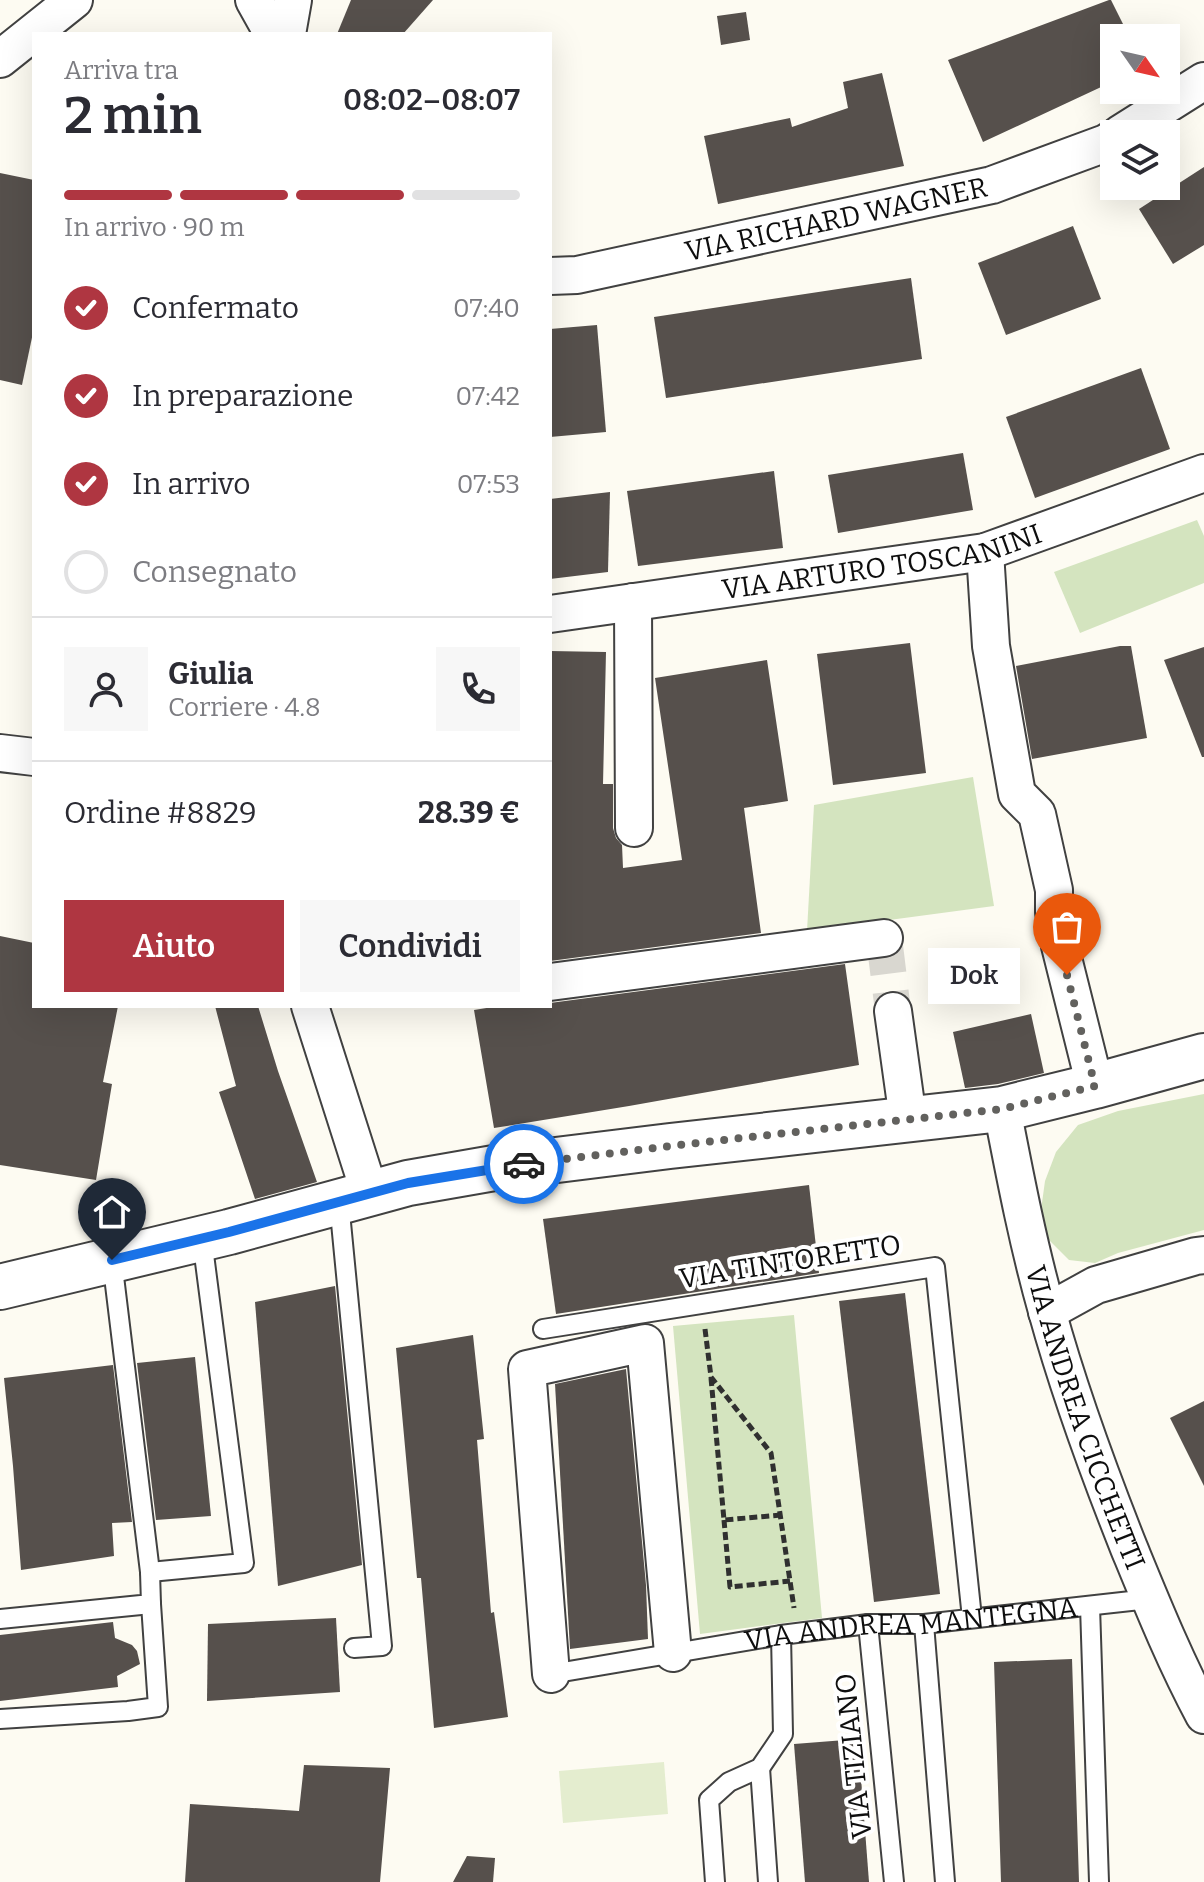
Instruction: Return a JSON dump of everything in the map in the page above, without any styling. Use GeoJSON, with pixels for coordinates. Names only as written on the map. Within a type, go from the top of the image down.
{"type":"FeatureCollection","features":[{"type":"Feature","properties":{"kind":"street"},"geometry":{"type":"LineString","coordinates":[[34,32],[74,0]]}},
{"type":"Feature","properties":{"kind":"street"},"geometry":{"type":"LineString","coordinates":[[254,0],[272,32]]}},
{"type":"Feature","properties":{"kind":"street"},"geometry":{"type":"LineString","coordinates":[[287,32],[293,0]]}},
{"type":"Feature","properties":{"kind":"street"},"geometry":{"type":"LineString","coordinates":[[0,59],[32,33]]}},
{"type":"Feature","properties":{"kind":"street"},"geometry":{"type":"LineString","coordinates":[[1142,120],[1204,81]]}},
{"type":"Feature","properties":{"kind":"street","name":"VIA RICHARD WAGNER"},"geometry":{"type":"LineString","coordinates":[[552,276],[577,275],[992,185],[1100,145]]}},
{"type":"Feature","properties":{"kind":"street","name":"VIA ARTURO TOSCANINI"},"geometry":{"type":"LineString","coordinates":[[552,614],[985,552],[1204,473]]}},
{"type":"Feature","properties":{"kind":"street"},"geometry":{"type":"LineString","coordinates":[[985,552],[991,646],[1017,794],[1037,814],[1054,890],[1060,946],[1095,1086]]}},
{"type":"Feature","properties":{"kind":"street"},"geometry":{"type":"LineString","coordinates":[[633,602],[634,828]]}},
{"type":"Feature","properties":{"kind":"street"},"geometry":{"type":"LineString","coordinates":[[0,753],[32,757]]}},
{"type":"Feature","properties":{"kind":"street"},"geometry":{"type":"LineString","coordinates":[[552,982],[884,938]]}},
{"type":"Feature","properties":{"kind":"street"},"geometry":{"type":"LineString","coordinates":[[310,1008],[354,1198]]}},
{"type":"Feature","properties":{"kind":"street"},"geometry":{"type":"LineString","coordinates":[[893,1011],[908,1119]]}},
{"type":"Feature","properties":{"kind":"street"},"geometry":{"type":"LineString","coordinates":[[0,1287],[202,1239],[408,1183],[500,1167],[1002,1109],[1204,1056]]}},
{"type":"Feature","properties":{"kind":"street","name":"VIA ANDREA CICCHETTI"},"geometry":{"type":"LineString","coordinates":[[1002,1109],[1047,1312],[1098,1468],[1149,1599],[1204,1715]]}},
{"type":"Feature","properties":{"kind":"street"},"geometry":{"type":"LineString","coordinates":[[1047,1312],[1096,1285],[1204,1255]]}},
{"type":"Feature","properties":{"kind":"street","name":"VIA ANDREA MANTEGNA"},"geometry":{"type":"LineString","coordinates":[[551,1674],[527,1369],[645,1343],[673,1653]]}},
{"type":"Feature","properties":{"kind":"lane"},"geometry":{"type":"LineString","coordinates":[[354,1198],[382,1646],[354,1648]]}},
{"type":"Feature","properties":{"kind":"lane"},"geometry":{"type":"LineString","coordinates":[[150,1572],[244,1563],[202,1239]]}},
{"type":"Feature","properties":{"kind":"lane"},"geometry":{"type":"LineString","coordinates":[[0,1719],[158,1707],[150,1572],[112,1260]]}},
{"type":"Feature","properties":{"kind":"lane","name":"VIA TINTORETTO"},"geometry":{"type":"LineString","coordinates":[[543,1329],[935,1267],[972,1618]]}},
{"type":"Feature","properties":{"kind":"lane","name":"VIA ANDREA MANTEGNA"},"geometry":{"type":"LineString","coordinates":[[551,1674],[781,1635],[868,1624],[924,1624],[1149,1599]]}},
{"type":"Feature","properties":{"kind":"lane"},"geometry":{"type":"LineString","coordinates":[[0,1619],[151,1604]]}},
{"type":"Feature","properties":{"kind":"lane"},"geometry":{"type":"LineString","coordinates":[[1090,1606],[1099,1882]]}},
{"type":"Feature","properties":{"kind":"lane","name":"VIA TIZIANO"},"geometry":{"type":"LineString","coordinates":[[868,1624],[894,1882]]}},
{"type":"Feature","properties":{"kind":"lane"},"geometry":{"type":"LineString","coordinates":[[924,1624],[945,1882]]}},
{"type":"Feature","properties":{"kind":"lane"},"geometry":{"type":"LineString","coordinates":[[715,1882],[709,1800],[729,1782],[760,1768],[783,1734],[781,1635]]}},
{"type":"Feature","properties":{"kind":"lane"},"geometry":{"type":"LineString","coordinates":[[760,1768],[768,1882]]}},
{"type":"Feature","properties":{"kind":"path"},"geometry":{"type":"LineString","coordinates":[[701,1304],[711,1377],[730,1587],[790,1581]]}},
{"type":"Feature","properties":{"kind":"path"},"geometry":{"type":"LineString","coordinates":[[711,1377],[771,1453],[797,1621]]}},
{"type":"Feature","properties":{"kind":"path"},"geometry":{"type":"LineString","coordinates":[[724,1520],[781,1515]]}},
{"type":"Feature","properties":{"kind":"green space"},"geometry":{"type":"Polygon","coordinates":[[[1197,520],[1204,536],[1204,583],[1080,633],[1054,572],[1197,520]]]}},
{"type":"Feature","properties":{"kind":"green space"},"geometry":{"type":"Polygon","coordinates":[[[973,777],[994,906],[807,931],[814,805],[973,777]]]}},
{"type":"Feature","properties":{"kind":"green space"},"geometry":{"type":"Polygon","coordinates":[[[1204,1094],[1204,1230],[1118,1253],[1095,1263],[1069,1260],[1049,1240],[1041,1210],[1045,1181],[1056,1152],[1078,1125],[1118,1111],[1204,1094]]]}},
{"type":"Feature","properties":{"kind":"green space"},"geometry":{"type":"Polygon","coordinates":[[[794,1315],[822,1618],[700,1634],[673,1326],[794,1315]]]}},
{"type":"Feature","properties":{"kind":"green space"},"geometry":{"type":"Polygon","coordinates":[[[664,1762],[668,1814],[563,1823],[559,1771],[664,1762]]]}},
{"type":"Feature","properties":{"kind":"building"},"geometry":{"type":"Polygon","coordinates":[[[351,0],[433,0],[405,32],[338,32],[351,0]]]}},
{"type":"Feature","properties":{"kind":"building"},"geometry":{"type":"Polygon","coordinates":[[[1109,0],[1123,24],[1100,24],[1100,88],[983,142],[948,60],[1109,0]]]}},
{"type":"Feature","properties":{"kind":"building"},"geometry":{"type":"Polygon","coordinates":[[[746,12],[750,40],[721,45],[717,16],[746,12]]]}},
{"type":"Feature","properties":{"kind":"building"},"geometry":{"type":"Polygon","coordinates":[[[882,73],[904,166],[718,204],[704,136],[790,118],[792,127],[848,108],[843,82],[882,73]]]}},
{"type":"Feature","properties":{"kind":"building"},"geometry":{"type":"Polygon","coordinates":[[[1204,167],[1204,245],[1173,264],[1139,209],[1153,200],[1180,200],[1180,183],[1204,167]]]}},
{"type":"Feature","properties":{"kind":"building"},"geometry":{"type":"Polygon","coordinates":[[[0,173],[32,180],[32,338],[22,385],[0,380],[0,173]]]}},
{"type":"Feature","properties":{"kind":"building"},"geometry":{"type":"Polygon","coordinates":[[[1073,226],[1101,299],[1006,335],[978,263],[1073,226]]]}},
{"type":"Feature","properties":{"kind":"building"},"geometry":{"type":"Polygon","coordinates":[[[911,278],[922,359],[666,398],[654,317],[911,278]]]}},
{"type":"Feature","properties":{"kind":"building"},"geometry":{"type":"Polygon","coordinates":[[[597,325],[606,432],[552,437],[552,329],[597,325]]]}},
{"type":"Feature","properties":{"kind":"building"},"geometry":{"type":"Polygon","coordinates":[[[1141,368],[1170,449],[1035,498],[1006,417],[1141,368]]]}},
{"type":"Feature","properties":{"kind":"building"},"geometry":{"type":"Polygon","coordinates":[[[963,453],[973,510],[838,533],[828,475],[963,453]]]}},
{"type":"Feature","properties":{"kind":"building"},"geometry":{"type":"Polygon","coordinates":[[[774,471],[783,548],[638,566],[627,491],[774,471]]]}},
{"type":"Feature","properties":{"kind":"building"},"geometry":{"type":"Polygon","coordinates":[[[610,492],[608,572],[552,579],[552,499],[610,492]]]}},
{"type":"Feature","properties":{"kind":"building"},"geometry":{"type":"Polygon","coordinates":[[[910,643],[926,773],[833,785],[817,654],[910,643]]]}},
{"type":"Feature","properties":{"kind":"building"},"geometry":{"type":"Polygon","coordinates":[[[1131,646],[1147,738],[1032,759],[1016,666],[1131,646]]]}},
{"type":"Feature","properties":{"kind":"building"},"geometry":{"type":"Polygon","coordinates":[[[1204,647],[1204,757],[1202,757],[1164,660],[1204,647]]]}},
{"type":"Feature","properties":{"kind":"building"},"geometry":{"type":"Polygon","coordinates":[[[552,651],[606,652],[603,784],[613,784],[613,828],[622,845],[623,868],[682,860],[655,678],[767,660],[788,801],[744,808],[761,933],[552,961],[552,651]]]}},
{"type":"Feature","properties":{"kind":"building"},"geometry":{"type":"Polygon","coordinates":[[[0,936],[32,943],[32,1008],[118,1008],[103,1082],[112,1084],[96,1180],[0,1165],[0,936]]]}},
{"type":"Feature","properties":{"kind":"building"},"geometry":{"type":"Polygon","coordinates":[[[845,964],[859,1065],[494,1128],[474,1010],[552,1008],[552,1003],[845,964]]]}},
{"type":"Feature","properties":{"kind":"building"},"geometry":{"type":"Polygon","coordinates":[[[216,1008],[259,1008],[317,1182],[255,1199],[219,1092],[236,1086],[216,1008]]]}},
{"type":"Feature","properties":{"kind":"building"},"geometry":{"type":"Polygon","coordinates":[[[1031,1014],[1044,1073],[965,1088],[953,1032],[1031,1014]]]}},
{"type":"Feature","properties":{"kind":"building"},"geometry":{"type":"Polygon","coordinates":[[[809,1185],[819,1273],[556,1314],[543,1219],[809,1185]]]}},
{"type":"Feature","properties":{"kind":"building"},"geometry":{"type":"Polygon","coordinates":[[[335,1286],[362,1565],[278,1586],[255,1302],[335,1286]]]}},
{"type":"Feature","properties":{"kind":"building"},"geometry":{"type":"Polygon","coordinates":[[[905,1293],[940,1594],[874,1602],[839,1301],[905,1293]]]}},
{"type":"Feature","properties":{"kind":"building"},"geometry":{"type":"Polygon","coordinates":[[[473,1335],[484,1439],[477,1440],[491,1613],[494,1612],[508,1717],[434,1728],[396,1348],[473,1335]]]}},
{"type":"Feature","properties":{"kind":"building"},"geometry":{"type":"Polygon","coordinates":[[[195,1357],[211,1516],[156,1520],[137,1363],[195,1357]]]}},
{"type":"Feature","properties":{"kind":"building"},"geometry":{"type":"Polygon","coordinates":[[[113,1365],[132,1522],[112,1523],[114,1556],[21,1570],[4,1378],[113,1365]]]}},
{"type":"Feature","properties":{"kind":"building"},"geometry":{"type":"Polygon","coordinates":[[[626,1369],[648,1639],[570,1649],[555,1384],[626,1369]]]}},
{"type":"Feature","properties":{"kind":"building"},"geometry":{"type":"Polygon","coordinates":[[[1204,1401],[1204,1486],[1170,1418],[1204,1401]]]}},
{"type":"Feature","properties":{"kind":"building"},"geometry":{"type":"Polygon","coordinates":[[[336,1618],[340,1692],[207,1701],[208,1624],[336,1618]]]}},
{"type":"Feature","properties":{"kind":"building"},"geometry":{"type":"Polygon","coordinates":[[[113,1622],[115,1638],[132,1645],[140,1664],[117,1676],[118,1687],[0,1701],[0,1635],[113,1622]]]}},
{"type":"Feature","properties":{"kind":"building"},"geometry":{"type":"Polygon","coordinates":[[[1072,1659],[1079,1882],[1001,1882],[994,1662],[1072,1659]]]}},
{"type":"Feature","properties":{"kind":"building"},"geometry":{"type":"Polygon","coordinates":[[[858,1739],[869,1882],[805,1882],[794,1744],[858,1739]]]}},
{"type":"Feature","properties":{"kind":"building"},"geometry":{"type":"Polygon","coordinates":[[[304,1765],[390,1768],[380,1882],[185,1882],[190,1804],[299,1811],[304,1765]]]}},
{"type":"Feature","properties":{"kind":"building"},"geometry":{"type":"Polygon","coordinates":[[[467,1856],[495,1858],[493,1882],[453,1882],[467,1856]]]}},
{"type":"Feature","properties":{"kind":"tunnel"},"geometry":{"type":"LineString","coordinates":[[884,938],[893,1011]]}},
{"type":"Feature","properties":{"kind":"way so far"},"geometry":{"type":"LineString","coordinates":[[524,1164],[1002,1109],[1095,1086],[1067,975]]}},
{"type":"Feature","properties":{"kind":"place","name":"Dok"},"geometry":{"type":"Point","coordinates":[1067,975]}},
{"type":"Feature","properties":{"kind":"route"},"geometry":{"type":"LineString","coordinates":[[112,1260],[408,1183],[524,1164]]}}]}
